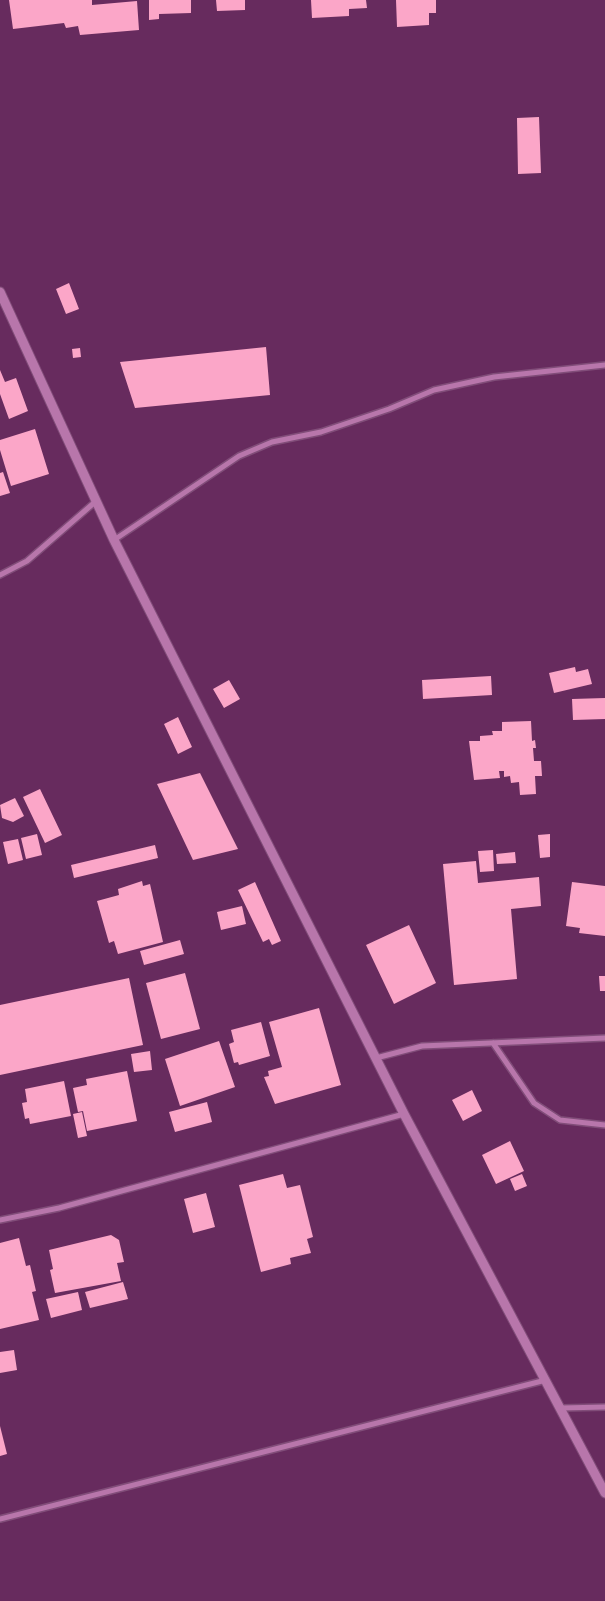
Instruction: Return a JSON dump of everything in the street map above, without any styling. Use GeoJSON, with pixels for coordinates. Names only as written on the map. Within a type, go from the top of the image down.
{"type":"FeatureCollection","features":[{"type":"Feature","properties":{"kind":"street"},"geometry":{"type":"LineString","coordinates":[[0,292],[2,303],[114,540],[404,1114],[562,1408],[605,1493]]}},
{"type":"Feature","properties":{"kind":"street"},"geometry":{"type":"LineString","coordinates":[[114,540],[239,456],[272,442],[321,432],[389,409],[434,390],[494,377],[605,365]]}},
{"type":"Feature","properties":{"kind":"street"},"geometry":{"type":"LineString","coordinates":[[0,575],[27,561],[95,502]]}},
{"type":"Feature","properties":{"kind":"street"},"geometry":{"type":"LineString","coordinates":[[376,1058],[422,1046],[605,1038]]}},
{"type":"Feature","properties":{"kind":"street"},"geometry":{"type":"LineString","coordinates":[[493,1043],[534,1103],[560,1120],[605,1125]]}},
{"type":"Feature","properties":{"kind":"street"},"geometry":{"type":"LineString","coordinates":[[0,1220],[59,1208],[404,1114]]}},
{"type":"Feature","properties":{"kind":"street"},"geometry":{"type":"LineString","coordinates":[[0,1519],[546,1380]]}},
{"type":"Feature","properties":{"kind":"street"},"geometry":{"type":"LineString","coordinates":[[562,1408],[605,1407]]}},
{"type":"Feature","properties":{"kind":"building"},"geometry":{"type":"Polygon","coordinates":[[[9,0],[92,0],[92,5],[137,1],[139,30],[80,35],[78,26],[66,28],[64,23],[13,29],[9,0]]]}},
{"type":"Feature","properties":{"kind":"building"},"geometry":{"type":"Polygon","coordinates":[[[149,0],[191,0],[191,13],[159,14],[159,19],[149,20],[149,0]]]}},
{"type":"Feature","properties":{"kind":"building"},"geometry":{"type":"Polygon","coordinates":[[[216,0],[245,0],[245,10],[217,11],[216,0]]]}},
{"type":"Feature","properties":{"kind":"building"},"geometry":{"type":"Polygon","coordinates":[[[311,0],[366,0],[367,8],[349,9],[349,16],[312,18],[311,0]]]}},
{"type":"Feature","properties":{"kind":"building"},"geometry":{"type":"Polygon","coordinates":[[[396,0],[436,0],[436,13],[429,13],[429,25],[397,27],[396,0]]]}},
{"type":"Feature","properties":{"kind":"building"},"geometry":{"type":"Polygon","coordinates":[[[539,117],[541,173],[518,174],[517,118],[539,117]]]}},
{"type":"Feature","properties":{"kind":"building"},"geometry":{"type":"Polygon","coordinates":[[[69,283],[79,309],[66,314],[56,289],[69,283]]]}},
{"type":"Feature","properties":{"kind":"building"},"geometry":{"type":"Polygon","coordinates":[[[266,347],[270,395],[135,408],[120,362],[266,347]]]}},
{"type":"Feature","properties":{"kind":"building"},"geometry":{"type":"Polygon","coordinates":[[[80,348],[81,357],[73,358],[72,349],[80,348]]]}},
{"type":"Feature","properties":{"kind":"building"},"geometry":{"type":"Polygon","coordinates":[[[0,370],[5,382],[16,378],[28,411],[9,419],[0,394],[0,370]]]}},
{"type":"Feature","properties":{"kind":"building"},"geometry":{"type":"Polygon","coordinates":[[[35,429],[49,474],[11,486],[0,450],[0,440],[35,429]]]}},
{"type":"Feature","properties":{"kind":"building"},"geometry":{"type":"Polygon","coordinates":[[[3,472],[10,493],[0,496],[0,473],[3,472]]]}},
{"type":"Feature","properties":{"kind":"building"},"geometry":{"type":"Polygon","coordinates":[[[575,667],[576,672],[588,669],[592,684],[554,693],[549,673],[575,667]]]}},
{"type":"Feature","properties":{"kind":"building"},"geometry":{"type":"Polygon","coordinates":[[[491,676],[492,695],[423,699],[422,680],[491,676]]]}},
{"type":"Feature","properties":{"kind":"building"},"geometry":{"type":"Polygon","coordinates":[[[229,680],[240,699],[224,708],[213,689],[229,680]]]}},
{"type":"Feature","properties":{"kind":"building"},"geometry":{"type":"Polygon","coordinates":[[[605,698],[605,719],[573,720],[572,699],[605,698]]]}},
{"type":"Feature","properties":{"kind":"building"},"geometry":{"type":"Polygon","coordinates":[[[178,717],[192,747],[178,754],[164,724],[178,717]]]}},
{"type":"Feature","properties":{"kind":"building"},"geometry":{"type":"Polygon","coordinates":[[[531,721],[532,741],[535,740],[536,748],[533,748],[534,761],[541,761],[542,776],[535,776],[536,794],[520,795],[519,782],[511,783],[510,776],[504,777],[504,771],[499,771],[500,778],[474,780],[469,741],[480,741],[480,736],[493,735],[492,731],[502,731],[502,722],[531,721]]]}},
{"type":"Feature","properties":{"kind":"building"},"geometry":{"type":"Polygon","coordinates":[[[200,773],[238,849],[193,860],[157,784],[200,773]]]}},
{"type":"Feature","properties":{"kind":"building"},"geometry":{"type":"Polygon","coordinates":[[[40,789],[62,835],[45,843],[23,797],[40,789]]]}},
{"type":"Feature","properties":{"kind":"building"},"geometry":{"type":"Polygon","coordinates":[[[15,798],[24,816],[13,822],[2,818],[0,805],[15,798]]]}},
{"type":"Feature","properties":{"kind":"building"},"geometry":{"type":"Polygon","coordinates":[[[37,834],[42,855],[26,859],[21,838],[37,834]]]}},
{"type":"Feature","properties":{"kind":"building"},"geometry":{"type":"Polygon","coordinates":[[[550,834],[550,857],[540,858],[538,835],[550,834]]]}},
{"type":"Feature","properties":{"kind":"building"},"geometry":{"type":"Polygon","coordinates":[[[18,839],[23,860],[8,864],[3,842],[18,839]]]}},
{"type":"Feature","properties":{"kind":"building"},"geometry":{"type":"Polygon","coordinates":[[[155,845],[158,858],[74,878],[71,865],[155,845]]]}},
{"type":"Feature","properties":{"kind":"building"},"geometry":{"type":"Polygon","coordinates":[[[493,850],[494,871],[480,872],[478,851],[493,850]]]}},
{"type":"Feature","properties":{"kind":"building"},"geometry":{"type":"Polygon","coordinates":[[[515,852],[516,863],[497,864],[496,854],[515,852]]]}},
{"type":"Feature","properties":{"kind":"building"},"geometry":{"type":"Polygon","coordinates":[[[476,861],[478,883],[539,877],[541,906],[511,909],[517,979],[454,985],[443,864],[476,861]]]}},
{"type":"Feature","properties":{"kind":"building"},"geometry":{"type":"Polygon","coordinates":[[[142,881],[143,886],[150,884],[163,942],[118,954],[114,941],[109,943],[97,901],[119,895],[118,889],[142,881]]]}},
{"type":"Feature","properties":{"kind":"building"},"geometry":{"type":"Polygon","coordinates":[[[255,882],[281,941],[272,945],[269,939],[263,942],[238,890],[255,882]]]}},
{"type":"Feature","properties":{"kind":"building"},"geometry":{"type":"Polygon","coordinates":[[[572,882],[605,886],[605,936],[579,933],[580,928],[566,926],[572,882]]]}},
{"type":"Feature","properties":{"kind":"building"},"geometry":{"type":"Polygon","coordinates":[[[242,906],[246,924],[221,930],[217,912],[242,906]]]}},
{"type":"Feature","properties":{"kind":"building"},"geometry":{"type":"Polygon","coordinates":[[[409,925],[436,983],[394,1004],[366,945],[409,925]]]}},
{"type":"Feature","properties":{"kind":"building"},"geometry":{"type":"Polygon","coordinates":[[[180,940],[184,954],[144,965],[140,951],[180,940]]]}},
{"type":"Feature","properties":{"kind":"building"},"geometry":{"type":"Polygon","coordinates":[[[185,973],[200,1029],[161,1039],[146,983],[185,973]]]}},
{"type":"Feature","properties":{"kind":"building"},"geometry":{"type":"Polygon","coordinates":[[[599,976],[605,976],[605,991],[600,991],[599,976]]]}},
{"type":"Feature","properties":{"kind":"building"},"geometry":{"type":"Polygon","coordinates":[[[129,978],[143,1045],[0,1075],[0,1005],[129,978]]]}},
{"type":"Feature","properties":{"kind":"building"},"geometry":{"type":"Polygon","coordinates":[[[319,1008],[341,1085],[275,1104],[264,1077],[269,1076],[268,1071],[282,1067],[269,1022],[319,1008]]]}},
{"type":"Feature","properties":{"kind":"building"},"geometry":{"type":"Polygon","coordinates":[[[261,1022],[270,1056],[239,1065],[238,1062],[234,1063],[229,1044],[234,1042],[231,1030],[261,1022]]]}},
{"type":"Feature","properties":{"kind":"building"},"geometry":{"type":"Polygon","coordinates":[[[219,1041],[235,1087],[180,1106],[165,1059],[219,1041]]]}},
{"type":"Feature","properties":{"kind":"building"},"geometry":{"type":"Polygon","coordinates":[[[150,1051],[152,1070],[134,1072],[131,1054],[150,1051]]]}},
{"type":"Feature","properties":{"kind":"building"},"geometry":{"type":"Polygon","coordinates":[[[127,1071],[137,1121],[87,1131],[83,1111],[78,1112],[73,1088],[87,1085],[86,1079],[127,1071]]]}},
{"type":"Feature","properties":{"kind":"building"},"geometry":{"type":"Polygon","coordinates":[[[64,1081],[71,1116],[30,1124],[29,1118],[25,1119],[22,1103],[27,1102],[25,1089],[64,1081]]]}},
{"type":"Feature","properties":{"kind":"building"},"geometry":{"type":"Polygon","coordinates":[[[472,1090],[482,1111],[463,1121],[452,1100],[472,1090]]]}},
{"type":"Feature","properties":{"kind":"building"},"geometry":{"type":"Polygon","coordinates":[[[207,1102],[212,1122],[175,1132],[169,1112],[207,1102]]]}},
{"type":"Feature","properties":{"kind":"building"},"geometry":{"type":"Polygon","coordinates":[[[82,1112],[87,1136],[78,1138],[73,1114],[82,1112]]]}},
{"type":"Feature","properties":{"kind":"building"},"geometry":{"type":"Polygon","coordinates":[[[510,1141],[524,1171],[496,1184],[482,1155],[510,1141]]]}},
{"type":"Feature","properties":{"kind":"building"},"geometry":{"type":"Polygon","coordinates":[[[283,1174],[287,1188],[300,1185],[313,1237],[307,1239],[311,1253],[290,1258],[291,1264],[261,1272],[239,1185],[283,1174]]]}},
{"type":"Feature","properties":{"kind":"building"},"geometry":{"type":"Polygon","coordinates":[[[522,1174],[527,1186],[515,1191],[510,1179],[522,1174]]]}},
{"type":"Feature","properties":{"kind":"building"},"geometry":{"type":"Polygon","coordinates":[[[206,1193],[215,1227],[193,1233],[184,1199],[206,1193]]]}},
{"type":"Feature","properties":{"kind":"building"},"geometry":{"type":"Polygon","coordinates":[[[111,1235],[119,1240],[124,1262],[117,1263],[121,1281],[55,1293],[50,1270],[53,1269],[49,1250],[111,1235]]]}},
{"type":"Feature","properties":{"kind":"building"},"geometry":{"type":"Polygon","coordinates":[[[19,1238],[26,1266],[30,1265],[36,1291],[32,1292],[39,1320],[0,1329],[0,1243],[19,1238]]]}},
{"type":"Feature","properties":{"kind":"building"},"geometry":{"type":"Polygon","coordinates":[[[123,1282],[128,1299],[90,1308],[85,1292],[123,1282]]]}},
{"type":"Feature","properties":{"kind":"building"},"geometry":{"type":"Polygon","coordinates":[[[78,1292],[82,1310],[51,1318],[46,1299],[78,1292]]]}},
{"type":"Feature","properties":{"kind":"building"},"geometry":{"type":"Polygon","coordinates":[[[14,1350],[17,1370],[0,1373],[0,1352],[14,1350]]]}},
{"type":"Feature","properties":{"kind":"building"},"geometry":{"type":"Polygon","coordinates":[[[0,1426],[7,1454],[0,1456],[0,1426]]]}}]}
